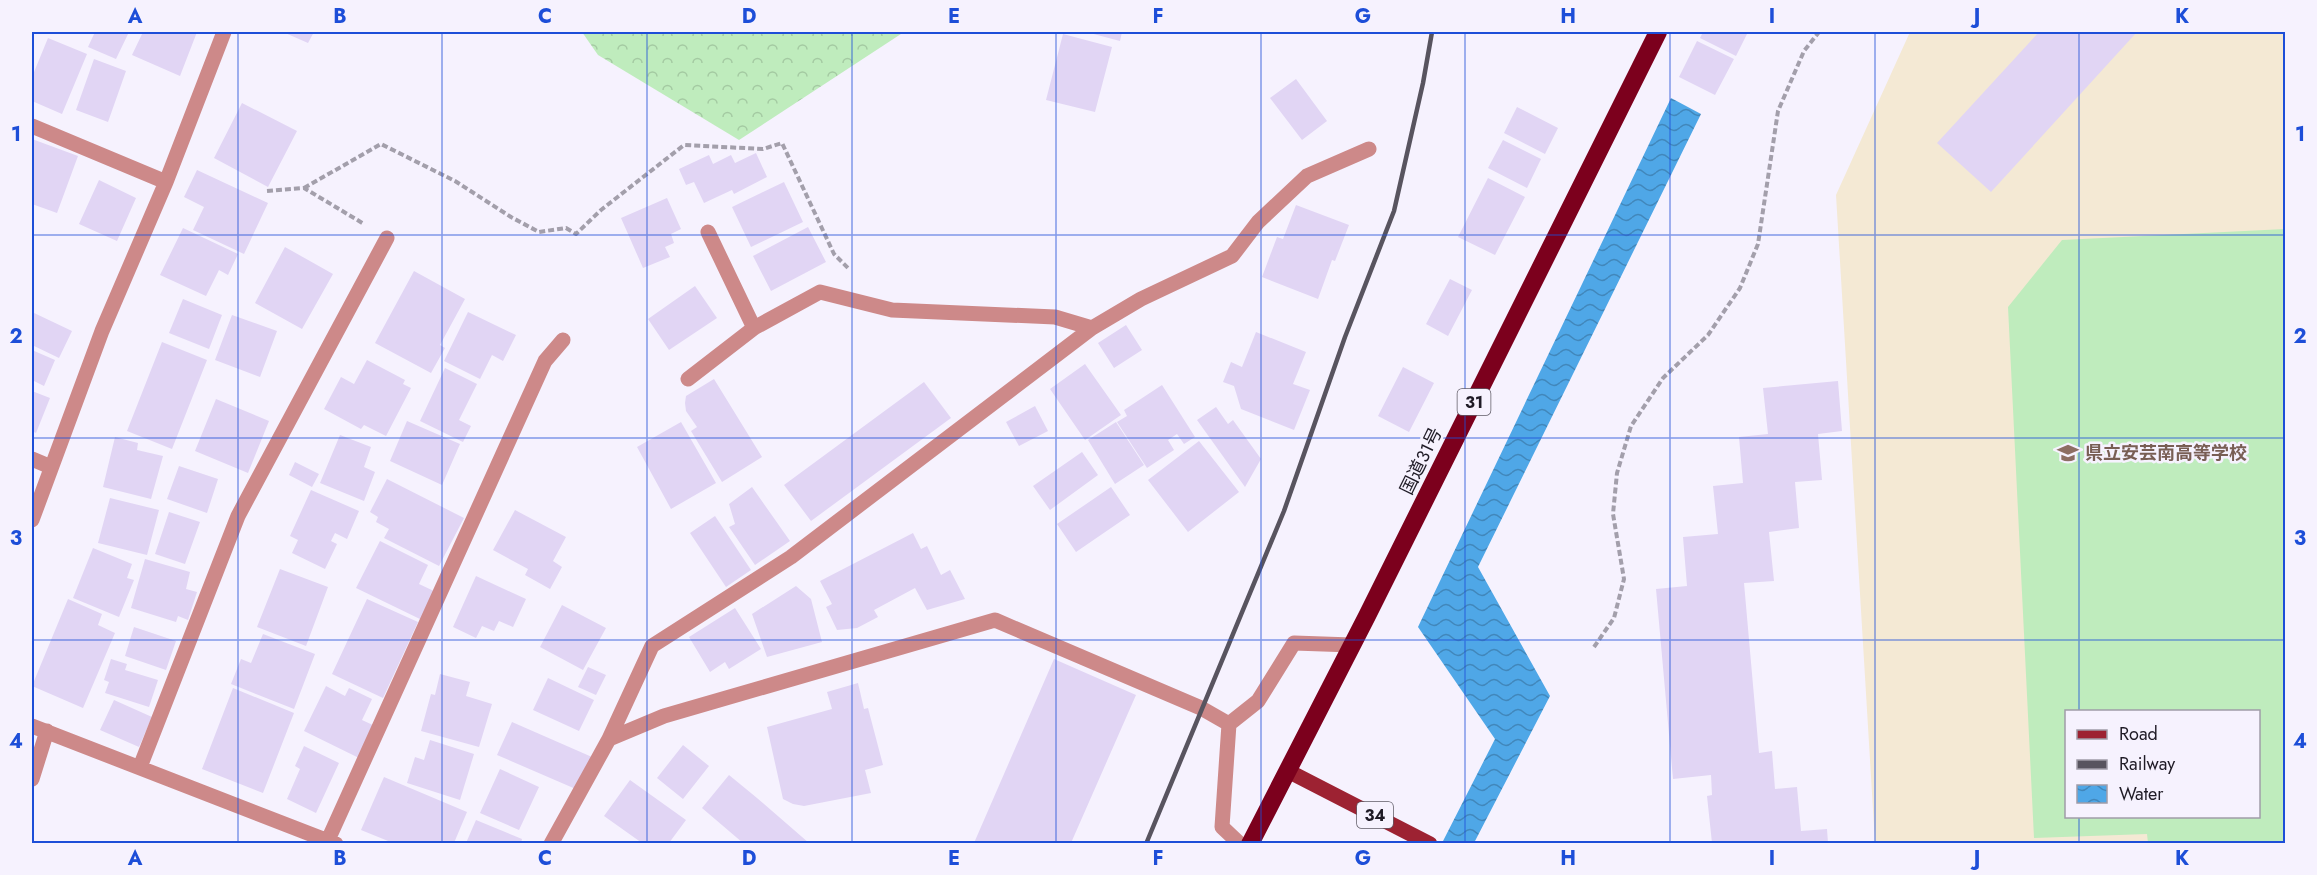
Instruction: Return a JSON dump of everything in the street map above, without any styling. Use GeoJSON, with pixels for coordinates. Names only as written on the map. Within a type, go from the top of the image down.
{"type":"FeatureCollection","features":[{"type":"Feature","properties":{"kind":"highway","name":"国道31号"},"geometry":{"type":"LineString","coordinates":[[1250,843],[1352,645],[1658,32]]}},
{"type":"Feature","properties":{"kind":"main road","name":"34"},"geometry":{"type":"LineString","coordinates":[[1288,771],[1430,843]]}},
{"type":"Feature","properties":{"kind":"street"},"geometry":{"type":"LineString","coordinates":[[32,520],[102,331],[166,182],[224,32]]}},
{"type":"Feature","properties":{"kind":"street"},"geometry":{"type":"LineString","coordinates":[[32,126],[166,182]]}},
{"type":"Feature","properties":{"kind":"street"},"geometry":{"type":"LineString","coordinates":[[551,843],[609,739],[652,646],[791,557],[1092,328],[1141,299],[1232,256],[1258,222],[1306,176],[1369,149]]}},
{"type":"Feature","properties":{"kind":"street"},"geometry":{"type":"LineString","coordinates":[[708,232],[754,328]]}},
{"type":"Feature","properties":{"kind":"street"},"geometry":{"type":"LineString","coordinates":[[140,767],[238,516],[387,238]]}},
{"type":"Feature","properties":{"kind":"street"},"geometry":{"type":"LineString","coordinates":[[687,379],[754,328],[820,292],[892,310],[1055,316],[1092,328]]}},
{"type":"Feature","properties":{"kind":"street"},"geometry":{"type":"LineString","coordinates":[[32,726],[332,842],[545,361],[563,340]]}},
{"type":"Feature","properties":{"kind":"street"},"geometry":{"type":"LineString","coordinates":[[32,459],[51,467]]}},
{"type":"Feature","properties":{"kind":"street"},"geometry":{"type":"LineString","coordinates":[[609,739],[663,716],[996,620],[1201,708],[1229,724]]}},
{"type":"Feature","properties":{"kind":"street"},"geometry":{"type":"LineString","coordinates":[[1240,843],[1222,827],[1229,724],[1258,701],[1294,643],[1352,645]]}},
{"type":"Feature","properties":{"kind":"street"},"geometry":{"type":"LineString","coordinates":[[32,778],[48,731]]}},
{"type":"Feature","properties":{"kind":"path"},"geometry":{"type":"LineString","coordinates":[[1594,647],[1614,618],[1623,579],[1613,514],[1617,473],[1631,426],[1662,378],[1708,335],[1740,288],[1758,244],[1778,111],[1803,51],[1819,32]]}},
{"type":"Feature","properties":{"kind":"path"},"geometry":{"type":"LineString","coordinates":[[267,191],[304,188],[381,144],[455,181],[511,218],[539,232],[566,228],[576,234],[601,210],[684,145],[763,149],[782,143],[834,254],[849,269],[858,273]]}},
{"type":"Feature","properties":{"kind":"path"},"geometry":{"type":"LineString","coordinates":[[304,188],[387,238]]}},
{"type":"Feature","properties":{"kind":"shaded area","name":"県立安芸南高等学校"},"geometry":{"type":"Polygon","coordinates":[[[1910,32],[2285,32],[2285,843],[1875,843],[1836,195],[1910,32]]]}},
{"type":"Feature","properties":{"kind":"green space"},"geometry":{"type":"Polygon","coordinates":[[[582,32],[904,32],[739,140],[598,55],[582,32]]]}},
{"type":"Feature","properties":{"kind":"green space"},"geometry":{"type":"Polygon","coordinates":[[[2285,229],[2285,843],[2148,843],[2147,834],[2034,838],[2008,307],[2062,240],[2285,229]]]}},
{"type":"Feature","properties":{"kind":"water"},"geometry":{"type":"Polygon","coordinates":[[[1671,98],[1701,114],[1478,567],[1550,696],[1474,843],[1442,843],[1495,739],[1418,627],[1671,98]]]}},
{"type":"Feature","properties":{"kind":"building"},"geometry":{"type":"Polygon","coordinates":[[[95,32],[129,32],[116,59],[88,47],[95,32]]]}},
{"type":"Feature","properties":{"kind":"building"},"geometry":{"type":"Polygon","coordinates":[[[143,32],[197,32],[180,76],[132,55],[143,32]]]}},
{"type":"Feature","properties":{"kind":"building"},"geometry":{"type":"Polygon","coordinates":[[[283,32],[314,32],[308,43],[283,32]]]}},
{"type":"Feature","properties":{"kind":"building"},"geometry":{"type":"Polygon","coordinates":[[[1086,32],[1122,32],[1120,41],[1086,32]]]}},
{"type":"Feature","properties":{"kind":"building"},"geometry":{"type":"Polygon","coordinates":[[[1703,32],[1748,32],[1736,56],[1700,38],[1703,32]]]}},
{"type":"Feature","properties":{"kind":"building"},"geometry":{"type":"Polygon","coordinates":[[[2039,32],[2137,32],[1991,192],[1937,143],[2039,32]]]}},
{"type":"Feature","properties":{"kind":"building"},"geometry":{"type":"Polygon","coordinates":[[[1063,34],[1112,47],[1095,112],[1046,100],[1063,34]]]}},
{"type":"Feature","properties":{"kind":"building"},"geometry":{"type":"Polygon","coordinates":[[[48,38],[87,54],[62,114],[32,101],[32,77],[48,38]]]}},
{"type":"Feature","properties":{"kind":"building"},"geometry":{"type":"Polygon","coordinates":[[[1697,41],[1734,59],[1715,95],[1679,77],[1697,41]]]}},
{"type":"Feature","properties":{"kind":"building"},"geometry":{"type":"Polygon","coordinates":[[[94,59],[126,71],[108,122],[76,110],[94,59]]]}},
{"type":"Feature","properties":{"kind":"building"},"geometry":{"type":"Polygon","coordinates":[[[1296,79],[1327,121],[1302,140],[1270,98],[1296,79]]]}},
{"type":"Feature","properties":{"kind":"building"},"geometry":{"type":"Polygon","coordinates":[[[242,103],[297,131],[268,187],[214,158],[242,103]]]}},
{"type":"Feature","properties":{"kind":"building"},"geometry":{"type":"Polygon","coordinates":[[[1517,107],[1558,128],[1545,154],[1504,133],[1517,107]]]}},
{"type":"Feature","properties":{"kind":"building"},"geometry":{"type":"Polygon","coordinates":[[[32,139],[78,156],[57,213],[32,204],[32,139]]]}},
{"type":"Feature","properties":{"kind":"building"},"geometry":{"type":"Polygon","coordinates":[[[1503,140],[1541,159],[1527,188],[1488,168],[1503,140]]]}},
{"type":"Feature","properties":{"kind":"building"},"geometry":{"type":"Polygon","coordinates":[[[756,153],[767,177],[734,194],[732,190],[704,203],[694,182],[686,185],[679,169],[709,155],[713,164],[731,155],[735,163],[756,153]]]}},
{"type":"Feature","properties":{"kind":"building"},"geometry":{"type":"Polygon","coordinates":[[[197,170],[268,203],[244,254],[193,230],[204,207],[184,197],[197,170]]]}},
{"type":"Feature","properties":{"kind":"building"},"geometry":{"type":"Polygon","coordinates":[[[1488,178],[1525,197],[1495,255],[1458,237],[1488,178]]]}},
{"type":"Feature","properties":{"kind":"building"},"geometry":{"type":"Polygon","coordinates":[[[99,180],[136,198],[117,241],[79,224],[99,180]]]}},
{"type":"Feature","properties":{"kind":"building"},"geometry":{"type":"Polygon","coordinates":[[[784,182],[803,222],[751,247],[732,207],[784,182]]]}},
{"type":"Feature","properties":{"kind":"building"},"geometry":{"type":"Polygon","coordinates":[[[667,198],[681,229],[671,234],[674,243],[665,247],[670,257],[643,268],[621,218],[667,198]]]}},
{"type":"Feature","properties":{"kind":"building"},"geometry":{"type":"Polygon","coordinates":[[[1296,205],[1349,225],[1335,261],[1332,260],[1318,299],[1262,277],[1277,237],[1283,239],[1296,205]]]}},
{"type":"Feature","properties":{"kind":"building"},"geometry":{"type":"Polygon","coordinates":[[[808,227],[826,262],[771,291],[753,256],[808,227]]]}},
{"type":"Feature","properties":{"kind":"building"},"geometry":{"type":"Polygon","coordinates":[[[183,228],[238,254],[228,275],[219,270],[206,296],[160,275],[183,228]]]}},
{"type":"Feature","properties":{"kind":"building"},"geometry":{"type":"Polygon","coordinates":[[[285,247],[333,274],[302,329],[255,303],[285,247]]]}},
{"type":"Feature","properties":{"kind":"building"},"geometry":{"type":"Polygon","coordinates":[[[414,271],[465,299],[440,345],[445,348],[431,373],[375,343],[414,271]]]}},
{"type":"Feature","properties":{"kind":"building"},"geometry":{"type":"Polygon","coordinates":[[[1450,279],[1472,290],[1448,336],[1426,324],[1450,279]]]}},
{"type":"Feature","properties":{"kind":"building"},"geometry":{"type":"Polygon","coordinates":[[[695,286],[717,318],[669,350],[648,319],[695,286]]]}},
{"type":"Feature","properties":{"kind":"building"},"geometry":{"type":"Polygon","coordinates":[[[183,299],[222,315],[209,349],[169,333],[183,299]]]}},
{"type":"Feature","properties":{"kind":"building"},"geometry":{"type":"Polygon","coordinates":[[[32,312],[72,331],[59,358],[32,345],[32,312]]]}},
{"type":"Feature","properties":{"kind":"building"},"geometry":{"type":"Polygon","coordinates":[[[468,312],[516,335],[503,361],[492,355],[480,379],[444,361],[468,312]]]}},
{"type":"Feature","properties":{"kind":"building"},"geometry":{"type":"Polygon","coordinates":[[[232,315],[277,331],[260,377],[215,360],[232,315]]]}},
{"type":"Feature","properties":{"kind":"building"},"geometry":{"type":"Polygon","coordinates":[[[1126,325],[1142,350],[1114,368],[1098,343],[1126,325]]]}},
{"type":"Feature","properties":{"kind":"building"},"geometry":{"type":"Polygon","coordinates":[[[1256,332],[1306,352],[1293,384],[1310,390],[1294,430],[1241,409],[1234,386],[1223,382],[1231,362],[1242,367],[1256,332]]]}},
{"type":"Feature","properties":{"kind":"building"},"geometry":{"type":"Polygon","coordinates":[[[162,342],[207,360],[172,449],[127,431],[162,342]]]}},
{"type":"Feature","properties":{"kind":"building"},"geometry":{"type":"Polygon","coordinates":[[[32,350],[55,360],[44,386],[32,380],[32,350]]]}},
{"type":"Feature","properties":{"kind":"building"},"geometry":{"type":"Polygon","coordinates":[[[367,360],[405,380],[403,384],[411,388],[386,436],[364,425],[361,429],[324,409],[341,377],[354,384],[367,360]]]}},
{"type":"Feature","properties":{"kind":"building"},"geometry":{"type":"Polygon","coordinates":[[[1085,364],[1121,415],[1085,440],[1050,389],[1085,364]]]}},
{"type":"Feature","properties":{"kind":"building"},"geometry":{"type":"Polygon","coordinates":[[[1403,367],[1434,383],[1409,432],[1378,416],[1403,367]]]}},
{"type":"Feature","properties":{"kind":"building"},"geometry":{"type":"Polygon","coordinates":[[[445,368],[477,384],[459,420],[471,426],[463,442],[420,421],[445,368]]]}},
{"type":"Feature","properties":{"kind":"building"},"geometry":{"type":"Polygon","coordinates":[[[714,379],[762,457],[722,482],[691,431],[697,427],[686,411],[685,403],[686,396],[714,379]]]}},
{"type":"Feature","properties":{"kind":"building"},"geometry":{"type":"Polygon","coordinates":[[[1838,381],[1842,431],[1818,434],[1822,480],[1795,482],[1799,528],[1769,532],[1774,581],[1744,583],[1759,753],[1772,751],[1775,789],[1797,787],[1801,831],[1827,829],[1828,843],[1712,843],[1707,796],[1712,795],[1711,775],[1673,779],[1656,589],[1687,586],[1683,537],[1718,534],[1713,486],[1743,483],[1739,437],[1768,434],[1763,388],[1838,381]]]}},
{"type":"Feature","properties":{"kind":"building"},"geometry":{"type":"Polygon","coordinates":[[[924,382],[951,418],[811,521],[784,485],[924,382]]]}},
{"type":"Feature","properties":{"kind":"building"},"geometry":{"type":"Polygon","coordinates":[[[1162,385],[1195,437],[1184,444],[1177,434],[1168,440],[1174,450],[1147,468],[1117,422],[1127,416],[1124,410],[1162,385]]]}},
{"type":"Feature","properties":{"kind":"building"},"geometry":{"type":"Polygon","coordinates":[[[32,391],[50,398],[36,433],[32,431],[32,391]]]}},
{"type":"Feature","properties":{"kind":"building"},"geometry":{"type":"Polygon","coordinates":[[[216,399],[269,421],[248,473],[195,451],[216,399]]]}},
{"type":"Feature","properties":{"kind":"building"},"geometry":{"type":"Polygon","coordinates":[[[1035,406],[1048,431],[1019,446],[1006,422],[1035,406]]]}},
{"type":"Feature","properties":{"kind":"building"},"geometry":{"type":"Polygon","coordinates":[[[1216,407],[1228,424],[1233,420],[1261,459],[1245,487],[1197,420],[1216,407]]]}},
{"type":"Feature","properties":{"kind":"building"},"geometry":{"type":"Polygon","coordinates":[[[407,421],[460,444],[442,485],[390,461],[407,421]]]}},
{"type":"Feature","properties":{"kind":"building"},"geometry":{"type":"Polygon","coordinates":[[[681,422],[716,483],[671,509],[637,447],[681,422]]]}},
{"type":"Feature","properties":{"kind":"building"},"geometry":{"type":"Polygon","coordinates":[[[1116,422],[1144,465],[1115,484],[1088,440],[1116,422]]]}},
{"type":"Feature","properties":{"kind":"building"},"geometry":{"type":"Polygon","coordinates":[[[340,435],[371,447],[364,467],[375,472],[364,501],[320,483],[340,435]]]}},
{"type":"Feature","properties":{"kind":"building"},"geometry":{"type":"Polygon","coordinates":[[[115,437],[138,443],[137,450],[163,456],[151,499],[103,487],[115,437]]]}},
{"type":"Feature","properties":{"kind":"building"},"geometry":{"type":"Polygon","coordinates":[[[1199,441],[1239,492],[1188,532],[1148,480],[1199,441]]]}},
{"type":"Feature","properties":{"kind":"building"},"geometry":{"type":"Polygon","coordinates":[[[1082,452],[1098,475],[1050,510],[1033,486],[1082,452]]]}},
{"type":"Feature","properties":{"kind":"building"},"geometry":{"type":"Polygon","coordinates":[[[295,462],[319,474],[312,487],[289,475],[295,462]]]}},
{"type":"Feature","properties":{"kind":"building"},"geometry":{"type":"Polygon","coordinates":[[[179,466],[218,479],[207,513],[167,499],[179,466]]]}},
{"type":"Feature","properties":{"kind":"building"},"geometry":{"type":"Polygon","coordinates":[[[387,479],[464,518],[439,566],[384,538],[389,529],[376,522],[378,517],[370,512],[387,479]]]}},
{"type":"Feature","properties":{"kind":"building"},"geometry":{"type":"Polygon","coordinates":[[[752,487],[790,541],[755,565],[729,527],[735,524],[729,504],[752,487]]]}},
{"type":"Feature","properties":{"kind":"building"},"geometry":{"type":"Polygon","coordinates":[[[1111,487],[1130,515],[1076,552],[1057,524],[1111,487]]]}},
{"type":"Feature","properties":{"kind":"building"},"geometry":{"type":"Polygon","coordinates":[[[311,490],[359,511],[347,539],[335,533],[331,541],[337,544],[325,569],[292,553],[298,540],[290,536],[311,490]]]}},
{"type":"Feature","properties":{"kind":"building"},"geometry":{"type":"Polygon","coordinates":[[[110,498],[159,510],[147,555],[98,543],[110,498]]]}},
{"type":"Feature","properties":{"kind":"building"},"geometry":{"type":"Polygon","coordinates":[[[515,510],[566,537],[553,561],[562,567],[550,589],[525,575],[528,569],[493,550],[515,510]]]}},
{"type":"Feature","properties":{"kind":"building"},"geometry":{"type":"Polygon","coordinates":[[[169,512],[200,522],[185,564],[155,554],[169,512]]]}},
{"type":"Feature","properties":{"kind":"building"},"geometry":{"type":"Polygon","coordinates":[[[715,516],[751,570],[726,587],[690,533],[715,516]]]}},
{"type":"Feature","properties":{"kind":"building"},"geometry":{"type":"Polygon","coordinates":[[[913,533],[921,549],[927,546],[941,575],[950,570],[965,599],[927,610],[915,588],[874,610],[878,617],[857,628],[837,630],[826,607],[832,604],[820,581],[913,533]]]}},
{"type":"Feature","properties":{"kind":"building"},"geometry":{"type":"Polygon","coordinates":[[[380,541],[428,565],[419,584],[436,592],[422,620],[356,588],[380,541]]]}},
{"type":"Feature","properties":{"kind":"building"},"geometry":{"type":"Polygon","coordinates":[[[93,548],[132,564],[127,578],[134,580],[119,617],[73,598],[93,548]]]}},
{"type":"Feature","properties":{"kind":"building"},"geometry":{"type":"Polygon","coordinates":[[[145,559],[190,572],[186,589],[197,592],[188,620],[178,616],[176,622],[131,608],[145,559]]]}},
{"type":"Feature","properties":{"kind":"building"},"geometry":{"type":"Polygon","coordinates":[[[280,569],[328,587],[306,646],[257,627],[280,569]]]}},
{"type":"Feature","properties":{"kind":"building"},"geometry":{"type":"Polygon","coordinates":[[[476,576],[526,599],[513,627],[499,621],[494,631],[482,626],[476,638],[453,627],[476,576]]]}},
{"type":"Feature","properties":{"kind":"building"},"geometry":{"type":"Polygon","coordinates":[[[796,586],[811,599],[822,642],[767,657],[752,614],[796,586]]]}},
{"type":"Feature","properties":{"kind":"building"},"geometry":{"type":"Polygon","coordinates":[[[68,599],[102,614],[98,625],[115,633],[83,708],[32,686],[68,599]]]}},
{"type":"Feature","properties":{"kind":"building"},"geometry":{"type":"Polygon","coordinates":[[[367,599],[418,622],[383,698],[332,674],[367,599]]]}},
{"type":"Feature","properties":{"kind":"building"},"geometry":{"type":"Polygon","coordinates":[[[562,605],[606,628],[583,670],[540,647],[562,605]]]}},
{"type":"Feature","properties":{"kind":"building"},"geometry":{"type":"Polygon","coordinates":[[[735,608],[761,649],[729,669],[725,662],[710,672],[689,637],[735,608]]]}},
{"type":"Feature","properties":{"kind":"building"},"geometry":{"type":"Polygon","coordinates":[[[134,627],[176,641],[166,670],[125,656],[134,627]]]}},
{"type":"Feature","properties":{"kind":"building"},"geometry":{"type":"Polygon","coordinates":[[[263,634],[315,654],[294,709],[231,684],[241,659],[251,663],[263,634]]]}},
{"type":"Feature","properties":{"kind":"building"},"geometry":{"type":"Polygon","coordinates":[[[111,659],[127,664],[125,670],[158,680],[149,707],[105,693],[109,682],[104,680],[111,659]]]}},
{"type":"Feature","properties":{"kind":"building"},"geometry":{"type":"Polygon","coordinates":[[[1054,659],[1136,695],[1071,843],[974,843],[1054,659]]]}},
{"type":"Feature","properties":{"kind":"building"},"geometry":{"type":"Polygon","coordinates":[[[588,667],[606,675],[596,695],[578,687],[588,667]]]}},
{"type":"Feature","properties":{"kind":"building"},"geometry":{"type":"Polygon","coordinates":[[[440,674],[470,682],[466,696],[492,704],[479,747],[421,731],[431,694],[435,695],[440,674]]]}},
{"type":"Feature","properties":{"kind":"building"},"geometry":{"type":"Polygon","coordinates":[[[548,678],[594,700],[579,731],[533,710],[548,678]]]}},
{"type":"Feature","properties":{"kind":"building"},"geometry":{"type":"Polygon","coordinates":[[[858,683],[864,709],[868,708],[883,765],[865,770],[871,793],[804,806],[783,799],[767,727],[832,709],[827,692],[858,683]]]}},
{"type":"Feature","properties":{"kind":"building"},"geometry":{"type":"Polygon","coordinates":[[[326,686],[345,696],[349,688],[372,699],[362,720],[375,726],[359,758],[304,731],[326,686]]]}},
{"type":"Feature","properties":{"kind":"building"},"geometry":{"type":"Polygon","coordinates":[[[233,688],[294,713],[263,793],[202,769],[233,688]]]}},
{"type":"Feature","properties":{"kind":"building"},"geometry":{"type":"Polygon","coordinates":[[[114,700],[152,717],[139,747],[100,730],[114,700]]]}},
{"type":"Feature","properties":{"kind":"building"},"geometry":{"type":"Polygon","coordinates":[[[512,722],[592,757],[578,790],[497,755],[512,722]]]}},
{"type":"Feature","properties":{"kind":"building"},"geometry":{"type":"Polygon","coordinates":[[[430,740],[474,754],[460,800],[407,783],[415,757],[424,760],[430,740]]]}},
{"type":"Feature","properties":{"kind":"building"},"geometry":{"type":"Polygon","coordinates":[[[683,745],[709,766],[683,799],[657,778],[683,745]]]}},
{"type":"Feature","properties":{"kind":"building"},"geometry":{"type":"Polygon","coordinates":[[[304,746],[339,763],[316,813],[287,799],[300,769],[295,766],[304,746]]]}},
{"type":"Feature","properties":{"kind":"building"},"geometry":{"type":"Polygon","coordinates":[[[500,769],[539,787],[519,830],[480,813],[500,769]]]}},
{"type":"Feature","properties":{"kind":"building"},"geometry":{"type":"Polygon","coordinates":[[[729,775],[809,843],[743,843],[702,808],[729,775]]]}},
{"type":"Feature","properties":{"kind":"building"},"geometry":{"type":"Polygon","coordinates":[[[384,777],[467,812],[454,843],[393,843],[361,830],[384,777]]]}},
{"type":"Feature","properties":{"kind":"building"},"geometry":{"type":"Polygon","coordinates":[[[630,780],[686,820],[669,843],[642,843],[604,816],[630,780]]]}},
{"type":"Feature","properties":{"kind":"building"},"geometry":{"type":"Polygon","coordinates":[[[476,820],[522,839],[521,843],[466,843],[476,820]]]}},
{"type":"Feature","properties":{"kind":"railway"},"geometry":{"type":"LineString","coordinates":[[1146,844],[1284,511],[1345,337],[1394,211],[1432,32]]}},
{"type":"Feature","properties":{"kind":"place","name":"県立安芸南高等学校"},"geometry":{"type":"Point","coordinates":[2068,453]}}]}
